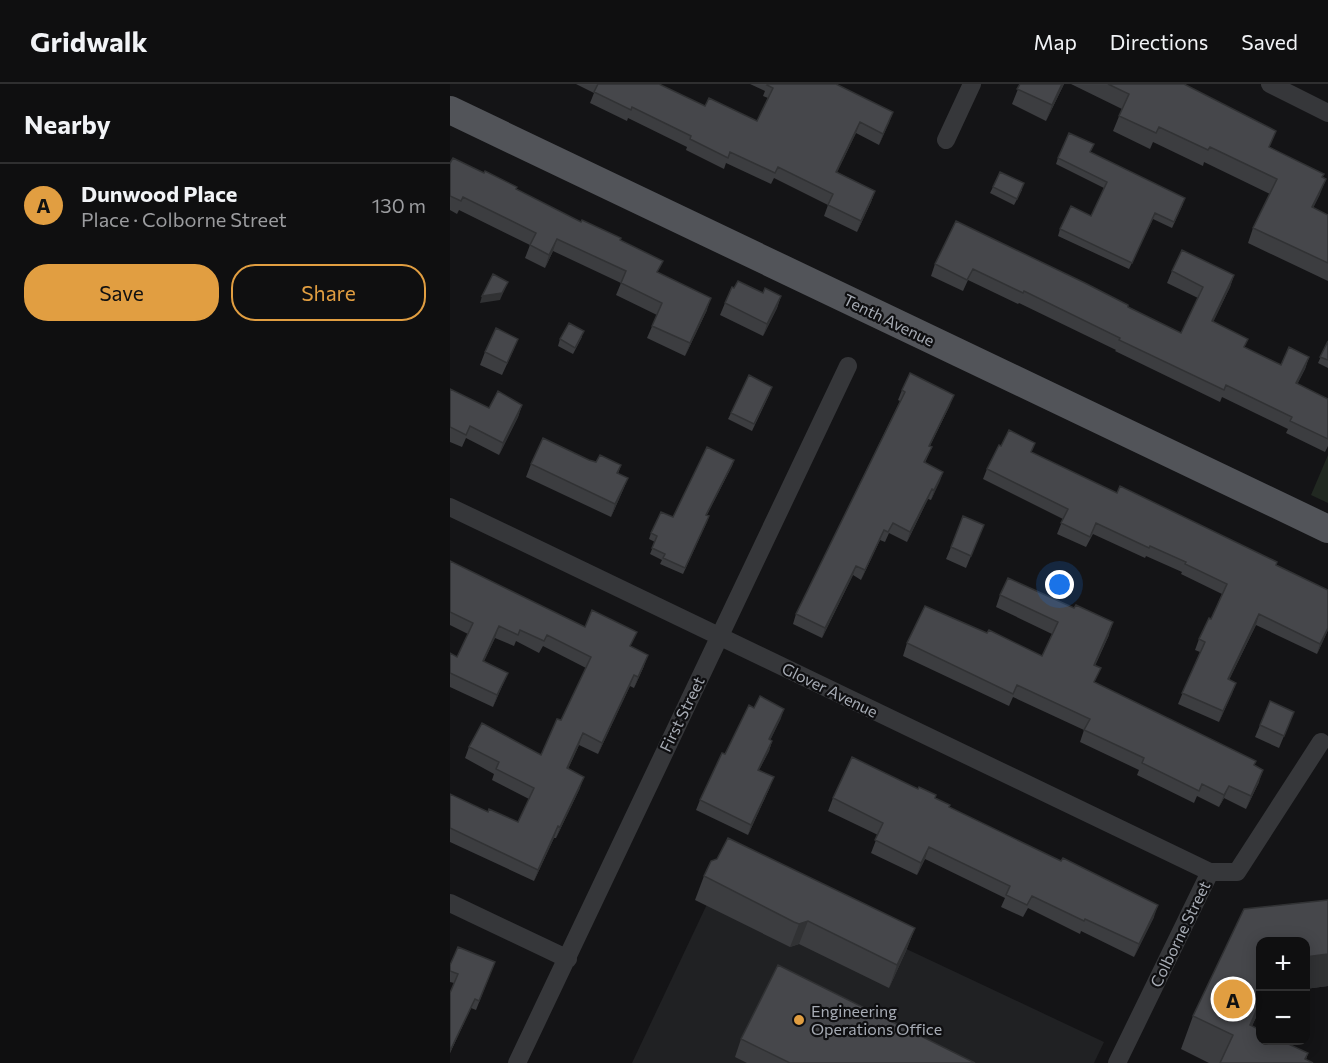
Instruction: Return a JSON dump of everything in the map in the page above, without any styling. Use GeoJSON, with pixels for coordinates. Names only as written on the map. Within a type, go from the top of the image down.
{"type":"FeatureCollection","features":[{"type":"Feature","properties":{"kind":"main road","name":"Tenth Avenue"},"geometry":{"type":"LineString","coordinates":[[450,110],[1328,529]]}},
{"type":"Feature","properties":{"kind":"street"},"geometry":{"type":"LineString","coordinates":[[946,140],[972,84]]}},
{"type":"Feature","properties":{"kind":"street"},"geometry":{"type":"LineString","coordinates":[[1270,84],[1328,113]]}},
{"type":"Feature","properties":{"kind":"street","name":"First Street"},"geometry":{"type":"LineString","coordinates":[[517,1063],[848,366]]}},
{"type":"Feature","properties":{"kind":"street","name":"Glover Avenue"},"geometry":{"type":"LineString","coordinates":[[450,507],[1210,872]]}},
{"type":"Feature","properties":{"kind":"street","name":"Colborne Street"},"geometry":{"type":"LineString","coordinates":[[1117,1063],[1210,872],[1237,872],[1321,741]]}},
{"type":"Feature","properties":{"kind":"street"},"geometry":{"type":"LineString","coordinates":[[450,903],[568,959]]}},
{"type":"Feature","properties":{"kind":"shaded area"},"geometry":{"type":"Polygon","coordinates":[[[1328,455],[1328,503],[1311,495],[1328,455]]]}},
{"type":"Feature","properties":{"kind":"shaded area"},"geometry":{"type":"Polygon","coordinates":[[[726,864],[1104,1042],[1094,1063],[632,1063],[726,864]]]}},
{"type":"Feature","properties":{"kind":"building"},"geometry":{"type":"Polygon","coordinates":[[[598,84],[659,84],[705,106],[709,98],[757,121],[773,88],[768,84],[836,84],[893,112],[883,134],[860,122],[836,172],[875,191],[861,221],[828,205],[833,194],[778,167],[775,173],[730,152],[728,158],[690,139],[691,136],[632,107],[631,110],[594,92],[598,84]]]}},
{"type":"Feature","properties":{"kind":"building"},"geometry":{"type":"Polygon","coordinates":[[[1020,84],[1062,84],[1052,105],[1017,89],[1020,84]]]}},
{"type":"Feature","properties":{"kind":"building"},"geometry":{"type":"Polygon","coordinates":[[[1108,84],[1184,84],[1276,131],[1269,147],[1324,174],[1322,177],[1326,179],[1312,207],[1328,215],[1328,263],[1253,228],[1277,179],[1210,147],[1208,150],[1159,127],[1156,133],[1119,116],[1129,94],[1108,84]]]}},
{"type":"Feature","properties":{"kind":"building"},"geometry":{"type":"Polygon","coordinates":[[[1069,133],[1094,144],[1090,152],[1185,198],[1174,222],[1155,213],[1132,263],[1060,229],[1071,206],[1091,216],[1107,182],[1058,158],[1069,133]]]}},
{"type":"Feature","properties":{"kind":"building"},"geometry":{"type":"Polygon","coordinates":[[[453,158],[517,187],[516,189],[581,222],[582,220],[621,238],[620,240],[663,261],[657,272],[711,298],[690,343],[652,326],[662,303],[621,283],[626,271],[557,239],[549,255],[530,245],[536,233],[463,197],[461,201],[450,196],[450,163],[453,158]]]}},
{"type":"Feature","properties":{"kind":"building"},"geometry":{"type":"Polygon","coordinates":[[[1000,172],[1024,183],[1017,199],[993,187],[1000,172]]]}},
{"type":"Feature","properties":{"kind":"building"},"geometry":{"type":"Polygon","coordinates":[[[956,221],[1085,283],[1181,333],[1203,287],[1172,271],[1182,250],[1234,275],[1212,321],[1248,339],[1244,347],[1281,365],[1289,347],[1309,357],[1296,383],[1328,399],[1328,439],[1290,421],[1292,417],[1226,385],[1224,390],[1024,291],[1023,293],[973,269],[967,280],[935,264],[956,221]]]}},
{"type":"Feature","properties":{"kind":"building"},"geometry":{"type":"Polygon","coordinates":[[[493,274],[508,282],[502,293],[482,296],[493,274]]]}},
{"type":"Feature","properties":{"kind":"building"},"geometry":{"type":"Polygon","coordinates":[[[738,281],[763,293],[765,288],[781,296],[767,324],[725,303],[732,287],[734,288],[738,281]]]}},
{"type":"Feature","properties":{"kind":"building"},"geometry":{"type":"Polygon","coordinates":[[[569,323],[584,331],[575,348],[560,339],[569,323]]]}},
{"type":"Feature","properties":{"kind":"building"},"geometry":{"type":"Polygon","coordinates":[[[496,328],[518,339],[507,363],[485,352],[496,328]]]}},
{"type":"Feature","properties":{"kind":"building"},"geometry":{"type":"Polygon","coordinates":[[[1328,341],[1328,360],[1320,357],[1328,341]]]}},
{"type":"Feature","properties":{"kind":"building"},"geometry":{"type":"Polygon","coordinates":[[[910,373],[954,395],[929,446],[932,447],[924,462],[943,472],[910,532],[893,523],[888,532],[884,530],[865,570],[856,566],[825,628],[796,614],[905,392],[902,390],[910,373]]]}},
{"type":"Feature","properties":{"kind":"building"},"geometry":{"type":"Polygon","coordinates":[[[749,375],[772,387],[754,424],[731,413],[749,375]]]}},
{"type":"Feature","properties":{"kind":"building"},"geometry":{"type":"Polygon","coordinates":[[[450,389],[489,408],[498,391],[522,405],[503,443],[470,426],[466,435],[450,427],[450,389]]]}},
{"type":"Feature","properties":{"kind":"building"},"geometry":{"type":"Polygon","coordinates":[[[1009,430],[1035,443],[1031,452],[1117,493],[1120,486],[1277,562],[1276,565],[1328,590],[1328,628],[1320,644],[1259,614],[1228,679],[1236,683],[1223,711],[1182,693],[1205,642],[1199,639],[1227,584],[1185,564],[1186,562],[1150,546],[1149,548],[1096,523],[1090,537],[1061,523],[1068,509],[987,469],[1009,430]]]}},
{"type":"Feature","properties":{"kind":"building"},"geometry":{"type":"Polygon","coordinates":[[[543,438],[589,460],[596,462],[600,455],[621,465],[617,473],[628,478],[615,504],[531,464],[543,438]]]}},
{"type":"Feature","properties":{"kind":"building"},"geometry":{"type":"Polygon","coordinates":[[[707,447],[734,460],[706,515],[709,516],[685,568],[663,558],[665,554],[652,548],[657,536],[651,533],[661,512],[673,517],[707,447]]]}},
{"type":"Feature","properties":{"kind":"building"},"geometry":{"type":"Polygon","coordinates":[[[963,516],[984,525],[971,556],[951,547],[963,516]]]}},
{"type":"Feature","properties":{"kind":"building"},"geometry":{"type":"Polygon","coordinates":[[[450,561],[585,627],[592,610],[637,632],[630,646],[648,655],[638,677],[634,675],[602,743],[583,733],[567,768],[584,777],[538,870],[450,828],[450,794],[488,812],[489,809],[518,822],[534,788],[496,769],[499,762],[469,747],[482,723],[541,755],[557,719],[561,720],[591,657],[547,635],[544,641],[520,630],[518,635],[499,626],[483,661],[508,673],[497,695],[450,673],[450,653],[457,657],[473,623],[450,612],[450,561]]]}},
{"type":"Feature","properties":{"kind":"building"},"geometry":{"type":"Polygon","coordinates":[[[1008,578],[1074,608],[1076,605],[1113,622],[1094,665],[1101,668],[1094,682],[1256,761],[1254,765],[1263,770],[1251,796],[1229,786],[1224,795],[1202,784],[1199,791],[1142,763],[1144,758],[1084,730],[1090,719],[1017,685],[1013,694],[907,643],[925,606],[987,633],[989,630],[1042,656],[1058,622],[1000,595],[1008,578]]]}},
{"type":"Feature","properties":{"kind":"building"},"geometry":{"type":"Polygon","coordinates":[[[760,696],[784,709],[769,739],[772,741],[758,770],[774,777],[751,825],[700,800],[722,753],[725,754],[749,705],[754,708],[760,696]]]}},
{"type":"Feature","properties":{"kind":"building"},"geometry":{"type":"Polygon","coordinates":[[[1270,701],[1294,712],[1284,736],[1260,725],[1270,701]]]}},
{"type":"Feature","properties":{"kind":"building"},"geometry":{"type":"Polygon","coordinates":[[[852,757],[918,789],[919,787],[936,795],[935,798],[950,805],[949,807],[1061,861],[1063,858],[1158,905],[1139,944],[1032,896],[1027,905],[1006,895],[1010,886],[929,847],[921,863],[875,840],[883,823],[833,798],[852,757]]]}},
{"type":"Feature","properties":{"kind":"building"},"geometry":{"type":"Polygon","coordinates":[[[728,838],[915,928],[897,965],[808,921],[799,924],[794,922],[704,876],[711,861],[717,859],[728,838]]]}},
{"type":"Feature","properties":{"kind":"building"},"geometry":{"type":"Polygon","coordinates":[[[1328,900],[1328,954],[1310,956],[1310,937],[1256,937],[1256,1011],[1250,1025],[1256,1028],[1256,1045],[1291,1045],[1308,1053],[1305,1059],[1313,1063],[1220,1063],[1233,1035],[1193,1016],[1244,909],[1328,900]]]}},
{"type":"Feature","properties":{"kind":"building"},"geometry":{"type":"Polygon","coordinates":[[[458,947],[495,962],[479,1001],[475,999],[450,1051],[450,993],[458,974],[450,971],[450,965],[458,947]]]}},
{"type":"Feature","properties":{"kind":"building","name":"Engineering Operations Office"},"geometry":{"type":"Polygon","coordinates":[[[778,965],[975,1063],[790,1063],[741,1039],[778,965]]]}},
{"type":"Feature","properties":{"kind":"place","name":"Dunwood Place"},"geometry":{"type":"Point","coordinates":[1233,999]}},
{"type":"Feature","properties":{"kind":"place","name":"Engineering Operations Office"},"geometry":{"type":"Point","coordinates":[799,1020]}}]}
